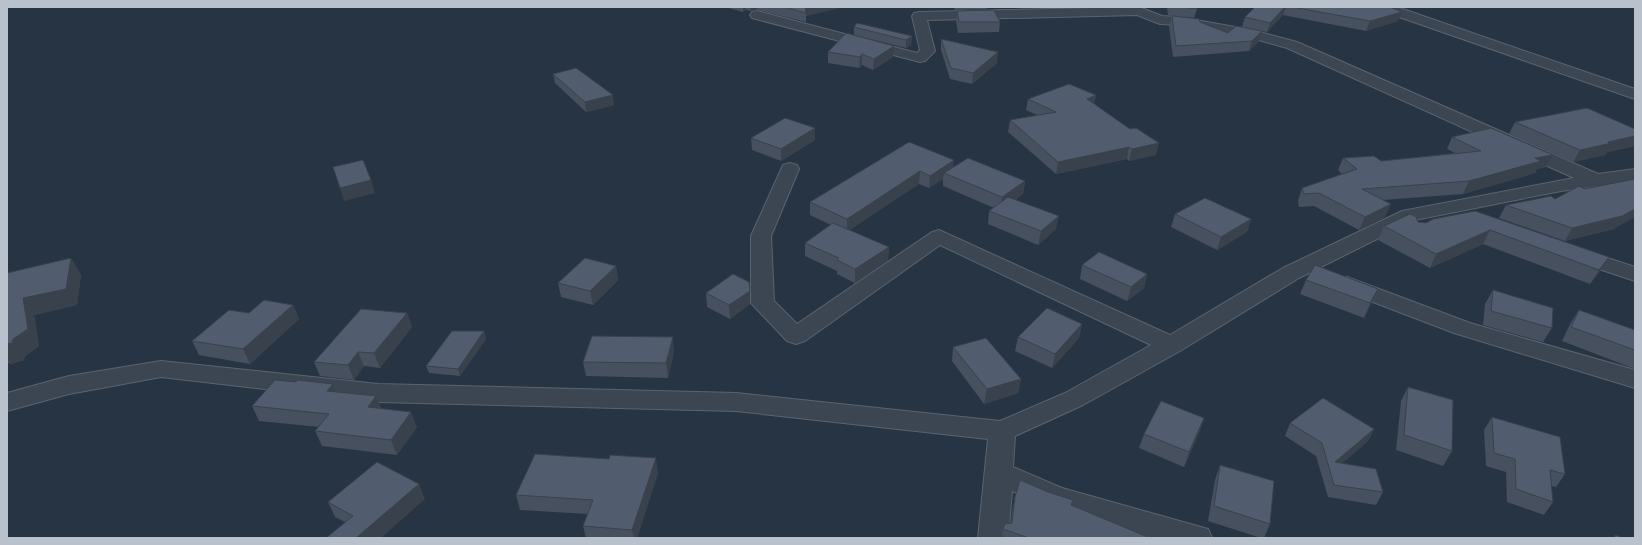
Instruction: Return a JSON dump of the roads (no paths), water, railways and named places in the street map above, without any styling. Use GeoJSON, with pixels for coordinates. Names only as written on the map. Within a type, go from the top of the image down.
{"type":"FeatureCollection","features":[{"type":"Feature","properties":{"kind":"street"},"geometry":{"type":"LineString","coordinates":[[1384,7],[1635,94]]}},
{"type":"Feature","properties":{"kind":"street"},"geometry":{"type":"LineString","coordinates":[[758,15],[920,58],[928,51],[919,16],[1125,9],[1139,11],[1160,20],[1179,21],[1252,34],[1292,45],[1595,180]]}},
{"type":"Feature","properties":{"kind":"street"},"geometry":{"type":"LineString","coordinates":[[790,169],[761,236],[763,303],[796,336],[939,236],[1171,345]]}},
{"type":"Feature","properties":{"kind":"street"},"geometry":{"type":"LineString","coordinates":[[7,402],[69,386],[161,369],[378,393],[736,402],[1002,431],[1074,399],[1171,345],[1303,267],[1409,215],[1561,185],[1635,175]]}},
{"type":"Feature","properties":{"kind":"street"},"geometry":{"type":"LineString","coordinates":[[1444,208],[1480,221]]}},
{"type":"Feature","properties":{"kind":"street"},"geometry":{"type":"LineString","coordinates":[[1561,249],[1635,274]]}},
{"type":"Feature","properties":{"kind":"street"},"geometry":{"type":"LineString","coordinates":[[1303,267],[1462,328],[1635,379]]}},
{"type":"Feature","properties":{"kind":"street"},"geometry":{"type":"LineString","coordinates":[[993,538],[1002,431]]}},
{"type":"Feature","properties":{"kind":"street"},"geometry":{"type":"LineString","coordinates":[[998,474],[1055,498],[1198,538]]}}]}
